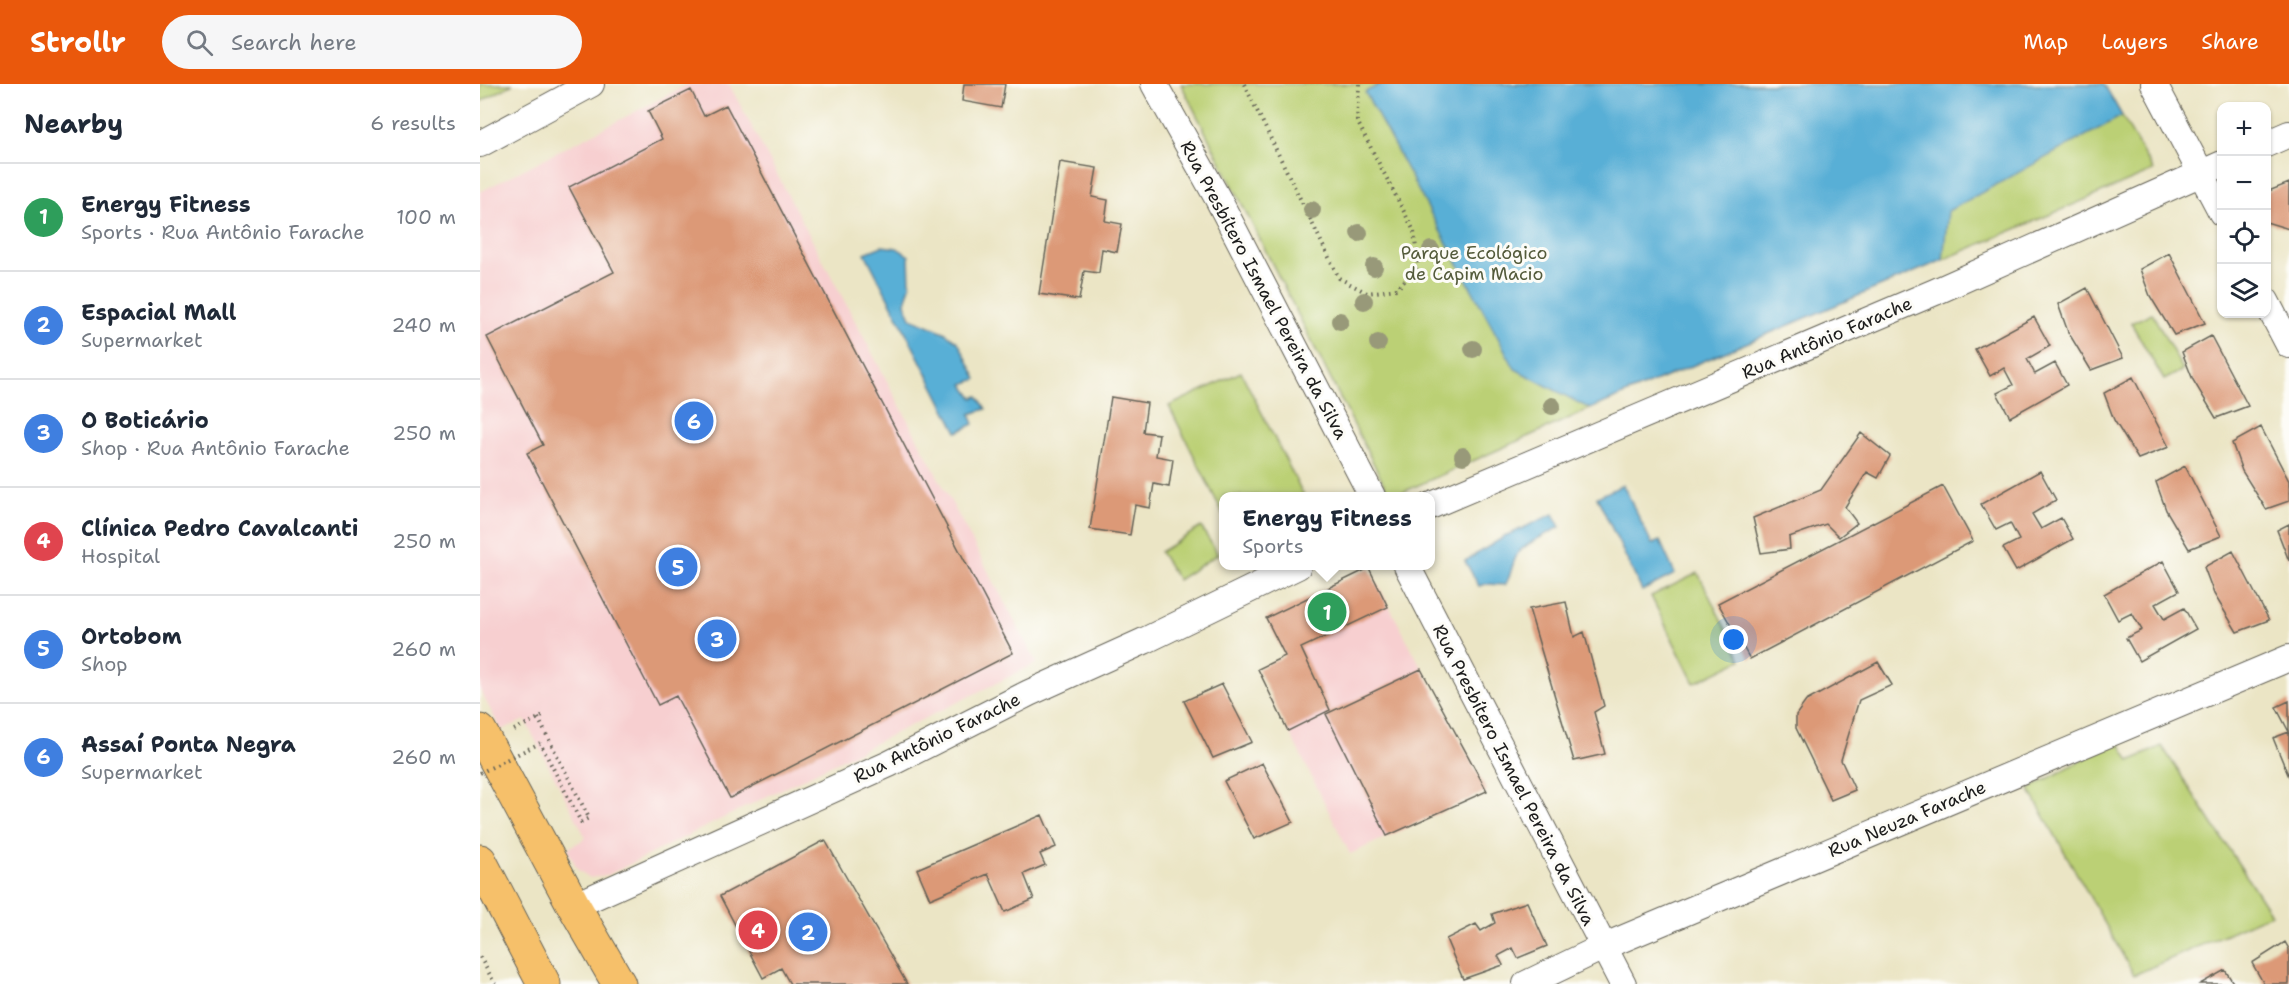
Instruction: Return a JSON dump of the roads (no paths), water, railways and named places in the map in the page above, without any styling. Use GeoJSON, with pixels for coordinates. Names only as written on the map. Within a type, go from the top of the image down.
{"type":"FeatureCollection","features":[{"type":"Feature","properties":{"kind":"main road"},"geometry":{"type":"LineString","coordinates":[[480,731],[574,906],[619,984]]}},
{"type":"Feature","properties":{"kind":"main road"},"geometry":{"type":"LineString","coordinates":[[480,861],[544,984]]}},
{"type":"Feature","properties":{"kind":"street"},"geometry":{"type":"LineString","coordinates":[[480,144],[591,84]]}},
{"type":"Feature","properties":{"kind":"street","name":"Rua Presbítero Ismael Pereira da Silva"},"geometry":{"type":"LineString","coordinates":[[1154,84],[1218,199],[1370,492]]}},
{"type":"Feature","properties":{"kind":"street"},"geometry":{"type":"LineString","coordinates":[[2154,84],[2211,169],[2221,210]]}},
{"type":"Feature","properties":{"kind":"street"},"geometry":{"type":"LineString","coordinates":[[2271,142],[2289,134]]}},
{"type":"Feature","properties":{"kind":"street","name":"Rua Antônio Farache"},"geometry":{"type":"LineString","coordinates":[[1435,504],[1935,292],[2211,169]]}},
{"type":"Feature","properties":{"kind":"street"},"geometry":{"type":"LineString","coordinates":[[2271,311],[2289,345]]}},
{"type":"Feature","properties":{"kind":"street","name":"Rua Antônio Farache"},"geometry":{"type":"LineString","coordinates":[[574,906],[889,764],[1029,693],[1144,641],[1290,570]]}},
{"type":"Feature","properties":{"kind":"street","name":"Rua Presbítero Ismael Pereira da Silva"},"geometry":{"type":"LineString","coordinates":[[1409,570],[1623,984]]}},
{"type":"Feature","properties":{"kind":"street","name":"Rua Neuza Farache"},"geometry":{"type":"LineString","coordinates":[[1526,984],[1602,947],[2289,658]]}},
{"type":"Feature","properties":{"kind":"water","name":"Parque Ecológico de Capim Macio"},"geometry":{"type":"Polygon","coordinates":[[[1381,84],[2104,84],[2122,116],[1948,211],[1943,260],[1590,409],[1515,369],[1365,92],[1381,84]]]}},
{"type":"Feature","properties":{"kind":"water"},"geometry":{"type":"Polygon","coordinates":[[[882,246],[897,248],[909,256],[910,286],[905,303],[911,318],[944,332],[958,342],[977,379],[963,384],[973,398],[978,396],[986,409],[970,414],[974,424],[957,432],[865,253],[882,246]]]}},
{"type":"Feature","properties":{"kind":"water"},"geometry":{"type":"Polygon","coordinates":[[[1623,485],[1652,544],[1660,541],[1675,574],[1642,591],[1597,497],[1623,485]]]}},
{"type":"Feature","properties":{"kind":"water"},"geometry":{"type":"Polygon","coordinates":[[[1553,514],[1560,527],[1531,542],[1518,553],[1505,585],[1479,586],[1465,561],[1504,537],[1553,514]]]}},
{"type":"Feature","properties":{"kind":"place","name":"Assaí Ponta Negra"},"geometry":{"type":"Point","coordinates":[694,421]}},
{"type":"Feature","properties":{"kind":"place","name":"Ortobom"},"geometry":{"type":"Point","coordinates":[678,567]}},
{"type":"Feature","properties":{"kind":"place","name":"Energy Fitness"},"geometry":{"type":"Point","coordinates":[1327,612]}},
{"type":"Feature","properties":{"kind":"place","name":"O Boticário"},"geometry":{"type":"Point","coordinates":[717,639]}},
{"type":"Feature","properties":{"kind":"place","name":"Clínica Pedro Cavalcanti"},"geometry":{"type":"Point","coordinates":[758,930]}},
{"type":"Feature","properties":{"kind":"place","name":"Espacial Mall"},"geometry":{"type":"Point","coordinates":[808,932]}}]}
